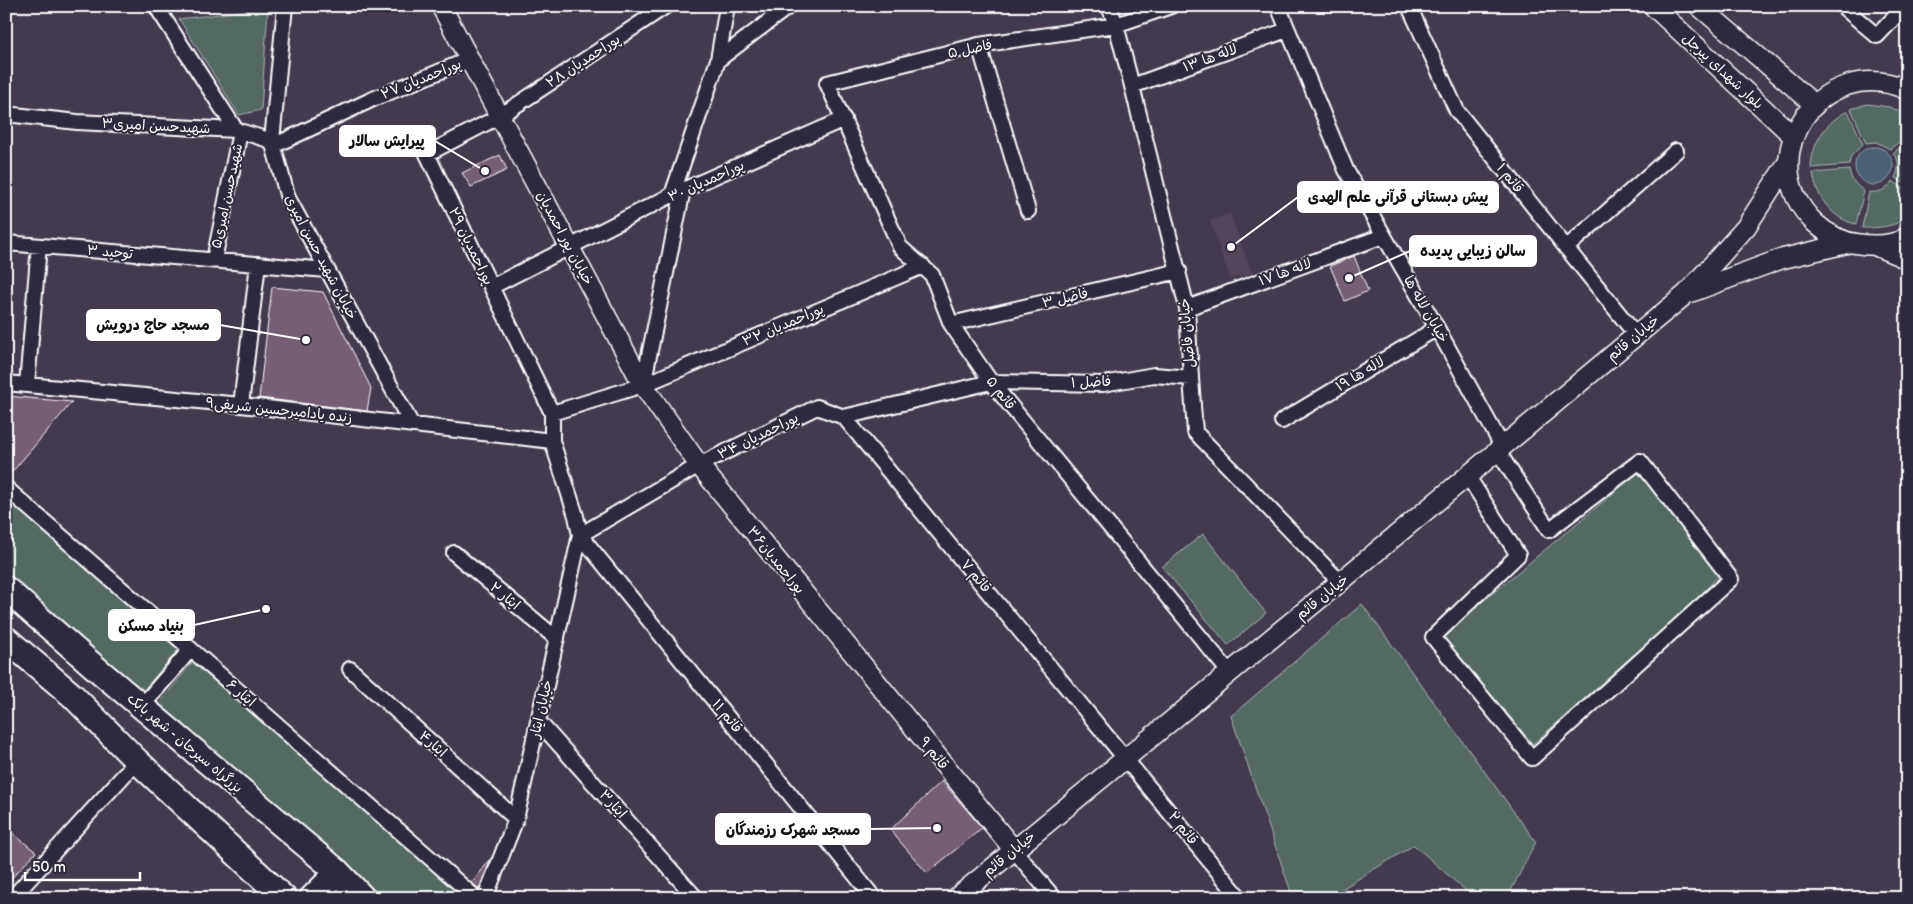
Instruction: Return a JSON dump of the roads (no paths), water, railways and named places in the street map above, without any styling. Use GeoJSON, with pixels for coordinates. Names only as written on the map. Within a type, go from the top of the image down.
{"type":"FeatureCollection","features":[{"type":"Feature","properties":{"kind":"highway","name":"بزرگراه سیرجان - شهر بابک"},"geometry":{"type":"LineString","coordinates":[[6,589],[338,872],[363,898]]}},
{"type":"Feature","properties":{"kind":"highway"},"geometry":{"type":"LineString","coordinates":[[6,639],[73,696],[137,761],[284,898]]}},
{"type":"Feature","properties":{"kind":"highway"},"geometry":{"type":"LineString","coordinates":[[312,898],[338,872]]}},
{"type":"Feature","properties":{"kind":"street"},"geometry":{"type":"LineString","coordinates":[[156,6],[238,131],[272,144],[285,6]]}},
{"type":"Feature","properties":{"kind":"street","name":"خیابان پور احمدیان"},"geometry":{"type":"LineString","coordinates":[[441,6],[643,384],[699,465]]}},
{"type":"Feature","properties":{"kind":"street","name":"پوراحمدیان ۲۸"},"geometry":{"type":"LineString","coordinates":[[500,116],[666,6]]}},
{"type":"Feature","properties":{"kind":"street"},"geometry":{"type":"LineString","coordinates":[[643,384],[678,193],[718,60],[727,6]]}},
{"type":"Feature","properties":{"kind":"street"},"geometry":{"type":"LineString","coordinates":[[718,60],[789,6]]}},
{"type":"Feature","properties":{"kind":"street","name":"خیابان فاضل"},"geometry":{"type":"LineString","coordinates":[[1109,6],[1132,86],[1187,308],[1190,378],[1196,432],[1340,582]]}},
{"type":"Feature","properties":{"kind":"street","name":"فاضل ۵"},"geometry":{"type":"LineString","coordinates":[[827,83],[979,45],[1116,25],[1171,6]]}},
{"type":"Feature","properties":{"kind":"street","name":"خیابان لاله ها"},"geometry":{"type":"LineString","coordinates":[[1278,6],[1346,170],[1437,328],[1500,448],[1549,530],[1640,461],[1731,579],[1532,758],[1433,637],[1518,555],[1467,475]]}},
{"type":"Feature","properties":{"kind":"street","name":"قائم ۱"},"geometry":{"type":"LineString","coordinates":[[1409,6],[1457,111],[1636,335]]}},
{"type":"Feature","properties":{"kind":"street","name":"بلوار شهدای پیرجل"},"geometry":{"type":"LineString","coordinates":[[1653,6],[1793,136]]}},
{"type":"Feature","properties":{"kind":"street"},"geometry":{"type":"LineString","coordinates":[[1699,6],[1815,105]]}},
{"type":"Feature","properties":{"kind":"street"},"geometry":{"type":"LineString","coordinates":[[1842,6],[1877,36],[1905,6]]}},
{"type":"Feature","properties":{"kind":"street","name":"لاله ها ۱۳"},"geometry":{"type":"LineString","coordinates":[[1132,86],[1287,30]]}},
{"type":"Feature","properties":{"kind":"street"},"geometry":{"type":"LineString","coordinates":[[979,45],[1028,211]]}},
{"type":"Feature","properties":{"kind":"street","name":"پوراحمدیان ۲۷"},"geometry":{"type":"LineString","coordinates":[[272,144],[373,99],[470,60]]}},
{"type":"Feature","properties":{"kind":"street"},"geometry":{"type":"LineString","coordinates":[[1907,90],[1879,82],[1852,84],[1827,94],[1806,112],[1793,136],[1788,162],[1792,189],[1805,213],[1824,232],[1849,243],[1876,246],[1907,259]]}},
{"type":"Feature","properties":{"kind":"street","name":"قائم ۵"},"geometry":{"type":"LineString","coordinates":[[827,83],[900,247],[932,275],[951,324],[992,382],[1229,672]]}},
{"type":"Feature","properties":{"kind":"street","name":"شهیدحسن امیری۳"},"geometry":{"type":"LineString","coordinates":[[6,114],[77,122],[238,131]]}},
{"type":"Feature","properties":{"kind":"street","name":"پوراحمدیان ۲۹"},"geometry":{"type":"LineString","coordinates":[[500,116],[427,154],[552,413]]}},
{"type":"Feature","properties":{"kind":"street","name":"پوراحمدیان ۳۰"},"geometry":{"type":"LineString","coordinates":[[491,288],[678,193],[844,118]]}},
{"type":"Feature","properties":{"kind":"street","name":"شهیدحسن امیری۵"},"geometry":{"type":"LineString","coordinates":[[214,260],[238,131]]}},
{"type":"Feature","properties":{"kind":"street","name":"خیابان شهید حسن امیری"},"geometry":{"type":"LineString","coordinates":[[272,144],[288,198],[412,425]]}},
{"type":"Feature","properties":{"kind":"street"},"geometry":{"type":"LineString","coordinates":[[1566,248],[1676,152]]}},
{"type":"Feature","properties":{"kind":"street"},"geometry":{"type":"LineString","coordinates":[[1686,294],[1746,227],[1788,162]]}},
{"type":"Feature","properties":{"kind":"street","name":"لاله ها ۱۷"},"geometry":{"type":"LineString","coordinates":[[1187,308],[1383,236]]}},
{"type":"Feature","properties":{"kind":"street"},"geometry":{"type":"LineString","coordinates":[[1876,246],[1907,237]]}},
{"type":"Feature","properties":{"kind":"street","name":"توحید ۳"},"geometry":{"type":"LineString","coordinates":[[6,243],[327,270]]}},
{"type":"Feature","properties":{"kind":"street"},"geometry":{"type":"LineString","coordinates":[[1686,294],[1781,259],[1849,243]]}},
{"type":"Feature","properties":{"kind":"street"},"geometry":{"type":"LineString","coordinates":[[27,384],[39,246]]}},
{"type":"Feature","properties":{"kind":"street"},"geometry":{"type":"LineString","coordinates":[[241,405],[258,264]]}},
{"type":"Feature","properties":{"kind":"street","name":"پوراحمدیان ۳۲"},"geometry":{"type":"LineString","coordinates":[[552,413],[643,384],[923,266]]}},
{"type":"Feature","properties":{"kind":"street","name":"فاضل ۳"},"geometry":{"type":"LineString","coordinates":[[951,324],[1179,271]]}},
{"type":"Feature","properties":{"kind":"street","name":"خیابان قائم"},"geometry":{"type":"LineString","coordinates":[[956,898],[1686,294]]}},
{"type":"Feature","properties":{"kind":"street","name":"لاله ها ۱۹"},"geometry":{"type":"LineString","coordinates":[[1282,421],[1437,328]]}},
{"type":"Feature","properties":{"kind":"street","name":"فاضل ۱"},"geometry":{"type":"LineString","coordinates":[[844,418],[992,382],[1103,384],[1154,375],[1190,378]]}},
{"type":"Feature","properties":{"kind":"street","name":"زنده یادامیرحسین شریفی۹"},"geometry":{"type":"LineString","coordinates":[[6,383],[241,405],[552,441]]}},
{"type":"Feature","properties":{"kind":"street","name":"قائم ۷"},"geometry":{"type":"LineString","coordinates":[[816,407],[844,418],[1126,758]]}},
{"type":"Feature","properties":{"kind":"street","name":"پوراحمدیان ۳۴"},"geometry":{"type":"LineString","coordinates":[[580,535],[699,465],[816,407]]}},
{"type":"Feature","properties":{"kind":"street","name":"خیابان ایثار"},"geometry":{"type":"LineString","coordinates":[[485,898],[516,820],[580,535],[576,516],[552,441],[552,413]]}},
{"type":"Feature","properties":{"kind":"street","name":"پوراحمدیان۳۶"},"geometry":{"type":"LineString","coordinates":[[699,465],[854,655]]}},
{"type":"Feature","properties":{"kind":"street","name":"ایثار ۶"},"geometry":{"type":"LineString","coordinates":[[6,488],[476,898]]}},
{"type":"Feature","properties":{"kind":"street","name":"قائم ۱۱"},"geometry":{"type":"LineString","coordinates":[[580,535],[874,898]]}},
{"type":"Feature","properties":{"kind":"street","name":"ایثار ۲"},"geometry":{"type":"LineString","coordinates":[[454,553],[557,639]]}},
{"type":"Feature","properties":{"kind":"street"},"geometry":{"type":"LineString","coordinates":[[141,706],[191,649]]}},
{"type":"Feature","properties":{"kind":"street","name":"قائم ۹"},"geometry":{"type":"LineString","coordinates":[[854,655],[1014,850]]}},
{"type":"Feature","properties":{"kind":"street","name":"ایثار۴"},"geometry":{"type":"LineString","coordinates":[[350,669],[516,820]]}},
{"type":"Feature","properties":{"kind":"street","name":"ایثار۳"},"geometry":{"type":"LineString","coordinates":[[538,721],[696,898]]}},
{"type":"Feature","properties":{"kind":"street","name":"قائم ۲"},"geometry":{"type":"LineString","coordinates":[[1126,758],[1240,898]]}},
{"type":"Feature","properties":{"kind":"street"},"geometry":{"type":"LineString","coordinates":[[12,898],[137,761]]}},
{"type":"Feature","properties":{"kind":"street"},"geometry":{"type":"LineString","coordinates":[[1014,850],[1054,898]]}},
{"type":"Feature","properties":{"kind":"water"},"geometry":{"type":"Polygon","coordinates":[[[1874,147],[1887,153],[1893,166],[1887,179],[1874,185],[1861,179],[1855,166],[1861,153],[1874,147]]]}},
{"type":"Feature","properties":{"kind":"place","name":"پیرایش سالار"},"geometry":{"type":"Point","coordinates":[485,171]}},
{"type":"Feature","properties":{"kind":"place","name":"پیش دبستانی قرآنی علم الهدی"},"geometry":{"type":"Point","coordinates":[1231,247]}},
{"type":"Feature","properties":{"kind":"place","name":"سالن زیبایی پدیده"},"geometry":{"type":"Point","coordinates":[1349,278]}},
{"type":"Feature","properties":{"kind":"place","name":"مسجد حاج درویش"},"geometry":{"type":"Point","coordinates":[306,340]}},
{"type":"Feature","properties":{"kind":"place","name":"بنیاد مسکن"},"geometry":{"type":"Point","coordinates":[266,609]}},
{"type":"Feature","properties":{"kind":"place","name":"مسجد شهرک رزمندگان"},"geometry":{"type":"Point","coordinates":[937,828]}}]}
